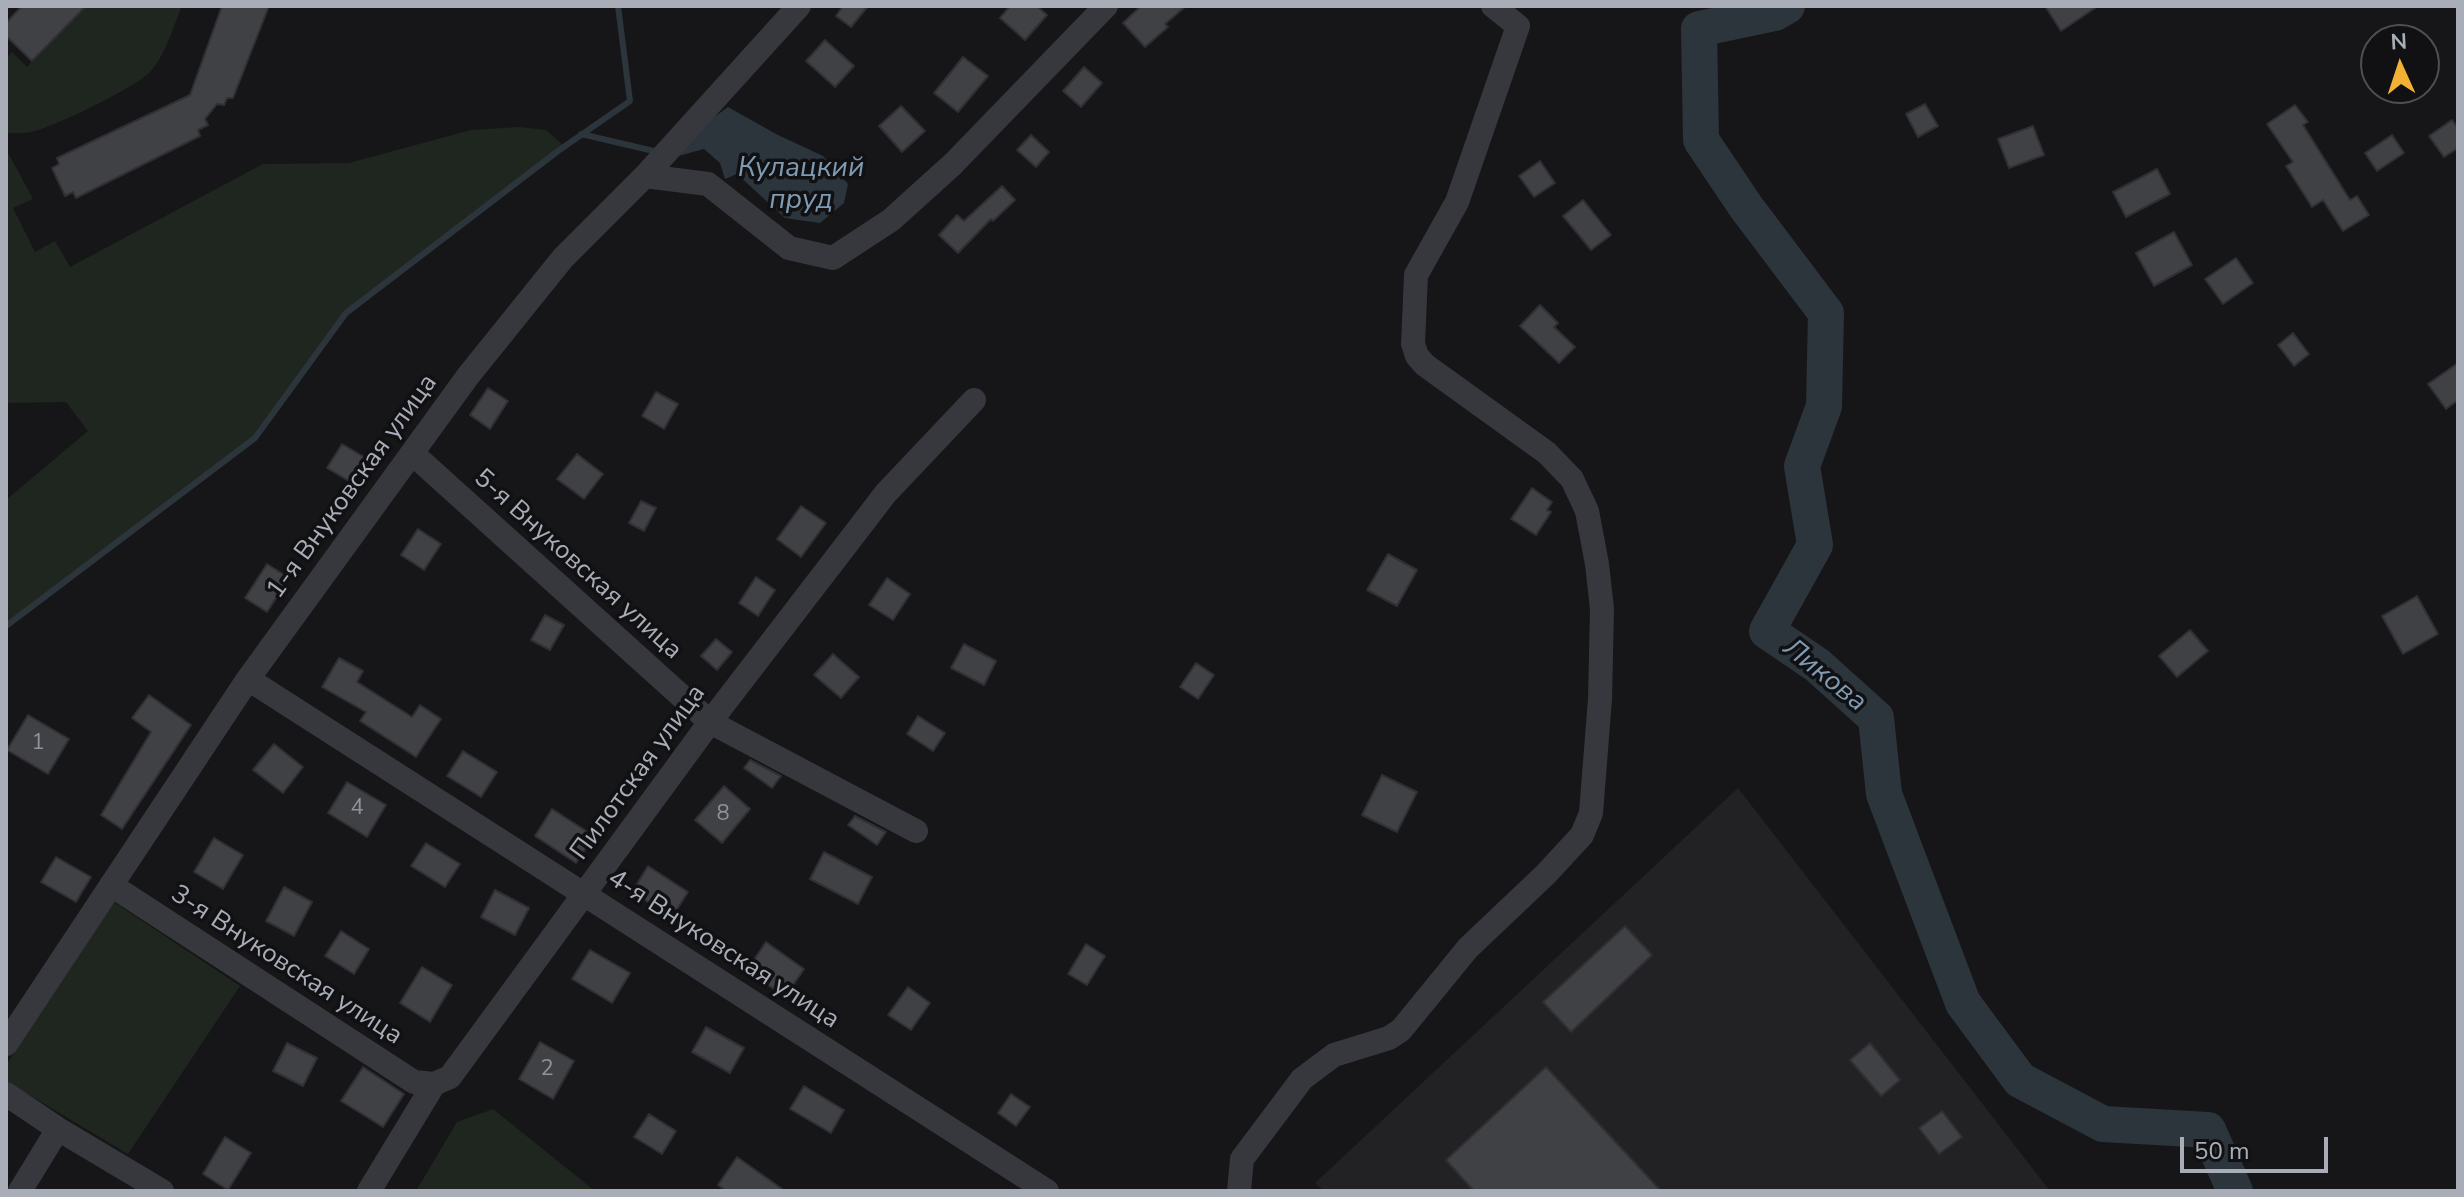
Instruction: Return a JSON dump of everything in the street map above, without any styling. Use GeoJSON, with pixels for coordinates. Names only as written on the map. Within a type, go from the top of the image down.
{"type":"FeatureCollection","features":[{"type":"Feature","properties":{"kind":"street","name":"1-я Внуковская улица"},"geometry":{"type":"LineString","coordinates":[[6,1044],[248,679],[468,376],[563,258],[645,176],[799,6]]}},
{"type":"Feature","properties":{"kind":"street"},"geometry":{"type":"LineString","coordinates":[[645,176],[708,184],[789,248],[833,258],[891,220],[953,164],[1106,6]]}},
{"type":"Feature","properties":{"kind":"street"},"geometry":{"type":"LineString","coordinates":[[1239,1191],[1242,1159],[1302,1079],[1334,1055],[1373,1044],[1401,1030],[1468,948],[1582,835],[1591,813],[1600,699],[1602,609],[1587,511],[1572,479],[1547,453],[1425,365],[1417,356],[1413,344],[1416,275],[1457,202],[1518,26],[1493,6]]}},
{"type":"Feature","properties":{"kind":"street","name":"Пилотская улица"},"geometry":{"type":"LineString","coordinates":[[369,1191],[434,1084],[450,1077],[710,722],[886,493],[974,400]]}},
{"type":"Feature","properties":{"kind":"street","name":"5-я Внуковская улица"},"geometry":{"type":"LineString","coordinates":[[413,454],[710,722],[916,831]]}},
{"type":"Feature","properties":{"kind":"street","name":"4-я Внуковская улица"},"geometry":{"type":"LineString","coordinates":[[248,679],[1047,1191]]}},
{"type":"Feature","properties":{"kind":"street","name":"3-я Внуковская улица"},"geometry":{"type":"LineString","coordinates":[[111,885],[414,1082],[434,1084]]}},
{"type":"Feature","properties":{"kind":"street"},"geometry":{"type":"LineString","coordinates":[[6,1094],[162,1191]]}},
{"type":"Feature","properties":{"kind":"street"},"geometry":{"type":"LineString","coordinates":[[20,1191],[58,1129]]}},
{"type":"Feature","properties":{"kind":"shaded area"},"geometry":{"type":"Polygon","coordinates":[[[86,6],[182,6],[160,59],[140,80],[41,129],[28,133],[6,133],[6,59],[12,52],[27,67],[86,6]]]}},
{"type":"Feature","properties":{"kind":"shaded area"},"geometry":{"type":"Polygon","coordinates":[[[519,127],[546,130],[563,145],[346,313],[255,438],[6,626],[6,500],[88,431],[66,402],[6,403],[6,149],[33,199],[13,208],[35,252],[55,241],[70,267],[263,164],[349,163],[471,130],[519,127]]]}},
{"type":"Feature","properties":{"kind":"shaded area"},"geometry":{"type":"Polygon","coordinates":[[[1738,788],[2050,1191],[1324,1191],[1315,1183],[1738,788]]]}},
{"type":"Feature","properties":{"kind":"shaded area"},"geometry":{"type":"Polygon","coordinates":[[[114,902],[240,986],[128,1154],[6,1081],[6,1065],[114,902]]]}},
{"type":"Feature","properties":{"kind":"shaded area"},"geometry":{"type":"Polygon","coordinates":[[[493,1109],[595,1191],[416,1191],[457,1122],[493,1109]]]}},
{"type":"Feature","properties":{"kind":"water","name":"Кулацкий пруд"},"geometry":{"type":"Polygon","coordinates":[[[728,107],[823,156],[848,184],[844,203],[820,223],[785,218],[737,174],[725,179],[720,163],[704,149],[678,156],[688,136],[728,107]]]}},
{"type":"Feature","properties":{"kind":"building"},"geometry":{"type":"Polygon","coordinates":[[[22,6],[86,6],[32,61],[6,36],[6,23],[22,6]]]}},
{"type":"Feature","properties":{"kind":"building"},"geometry":{"type":"Polygon","coordinates":[[[222,6],[269,6],[233,98],[227,98],[224,105],[217,104],[205,119],[208,125],[198,130],[200,136],[76,198],[73,192],[65,196],[52,168],[59,164],[57,158],[190,95],[222,6]]]}},
{"type":"Feature","properties":{"kind":"building"},"geometry":{"type":"Polygon","coordinates":[[[843,6],[868,6],[851,27],[836,16],[843,6]]]}},
{"type":"Feature","properties":{"kind":"building"},"geometry":{"type":"Polygon","coordinates":[[[1010,6],[1037,6],[1047,15],[1025,40],[1000,18],[1010,6]]]}},
{"type":"Feature","properties":{"kind":"building"},"geometry":{"type":"Polygon","coordinates":[[[1141,6],[1186,6],[1145,47],[1123,23],[1141,6]]]}},
{"type":"Feature","properties":{"kind":"building"},"geometry":{"type":"Polygon","coordinates":[[[2045,6],[2098,6],[2061,31],[2045,6]]]}},
{"type":"Feature","properties":{"kind":"building"},"geometry":{"type":"Polygon","coordinates":[[[825,40],[854,66],[835,87],[806,61],[825,40]]]}},
{"type":"Feature","properties":{"kind":"building"},"geometry":{"type":"Polygon","coordinates":[[[963,57],[988,76],[958,112],[934,93],[963,57]]]}},
{"type":"Feature","properties":{"kind":"building"},"geometry":{"type":"Polygon","coordinates":[[[1084,67],[1102,83],[1081,107],[1063,91],[1084,67]]]}},
{"type":"Feature","properties":{"kind":"building"},"geometry":{"type":"Polygon","coordinates":[[[1925,104],[1938,126],[1918,137],[1906,114],[1925,104]]]}},
{"type":"Feature","properties":{"kind":"building"},"geometry":{"type":"Polygon","coordinates":[[[2295,105],[2308,122],[2303,125],[2350,200],[2357,196],[2369,215],[2343,231],[2323,200],[2312,207],[2286,166],[2293,162],[2267,124],[2295,105]]]}},
{"type":"Feature","properties":{"kind":"building"},"geometry":{"type":"Polygon","coordinates":[[[901,106],[925,131],[902,152],[879,126],[901,106]]]}},
{"type":"Feature","properties":{"kind":"building"},"geometry":{"type":"Polygon","coordinates":[[[2452,120],[2458,128],[2458,148],[2444,157],[2429,136],[2452,120]]]}},
{"type":"Feature","properties":{"kind":"building"},"geometry":{"type":"Polygon","coordinates":[[[2033,126],[2044,155],[2009,168],[1998,139],[2033,126]]]}},
{"type":"Feature","properties":{"kind":"building"},"geometry":{"type":"Polygon","coordinates":[[[1031,135],[1049,152],[1036,167],[1017,150],[1031,135]]]}},
{"type":"Feature","properties":{"kind":"building"},"geometry":{"type":"Polygon","coordinates":[[[2392,135],[2404,153],[2377,171],[2365,153],[2392,135]]]}},
{"type":"Feature","properties":{"kind":"building"},"geometry":{"type":"Polygon","coordinates":[[[1540,161],[1555,183],[1534,197],[1519,176],[1540,161]]]}},
{"type":"Feature","properties":{"kind":"building"},"geometry":{"type":"Polygon","coordinates":[[[2157,169],[2170,194],[2126,217],[2113,192],[2157,169]]]}},
{"type":"Feature","properties":{"kind":"building"},"geometry":{"type":"Polygon","coordinates":[[[1002,186],[1015,200],[993,221],[991,219],[958,253],[939,235],[957,215],[964,221],[1002,186]]]}},
{"type":"Feature","properties":{"kind":"building"},"geometry":{"type":"Polygon","coordinates":[[[1583,200],[1611,235],[1591,250],[1563,216],[1583,200]]]}},
{"type":"Feature","properties":{"kind":"building"},"geometry":{"type":"Polygon","coordinates":[[[2174,232],[2192,265],[2154,286],[2136,253],[2174,232]]]}},
{"type":"Feature","properties":{"kind":"building"},"geometry":{"type":"Polygon","coordinates":[[[2236,258],[2253,283],[2223,304],[2205,279],[2236,258]]]}},
{"type":"Feature","properties":{"kind":"building"},"geometry":{"type":"Polygon","coordinates":[[[1540,305],[1558,323],[1554,327],[1575,347],[1559,363],[1520,326],[1540,305]]]}},
{"type":"Feature","properties":{"kind":"building"},"geometry":{"type":"Polygon","coordinates":[[[2293,333],[2309,354],[2294,366],[2278,345],[2293,333]]]}},
{"type":"Feature","properties":{"kind":"building"},"geometry":{"type":"Polygon","coordinates":[[[2458,363],[2458,400],[2446,409],[2428,384],[2458,363]]]}},
{"type":"Feature","properties":{"kind":"building"},"geometry":{"type":"Polygon","coordinates":[[[488,388],[508,401],[490,429],[470,415],[488,388]]]}},
{"type":"Feature","properties":{"kind":"building"},"geometry":{"type":"Polygon","coordinates":[[[656,392],[678,404],[664,429],[642,416],[656,392]]]}},
{"type":"Feature","properties":{"kind":"building"},"geometry":{"type":"Polygon","coordinates":[[[342,444],[364,457],[349,481],[327,468],[342,444]]]}},
{"type":"Feature","properties":{"kind":"building"},"geometry":{"type":"Polygon","coordinates":[[[577,454],[603,474],[584,499],[557,479],[577,454]]]}},
{"type":"Feature","properties":{"kind":"building"},"geometry":{"type":"Polygon","coordinates":[[[1532,488],[1552,502],[1547,510],[1551,512],[1536,535],[1511,519],[1532,488]]]}},
{"type":"Feature","properties":{"kind":"building"},"geometry":{"type":"Polygon","coordinates":[[[641,501],[656,508],[644,531],[629,523],[641,501]]]}},
{"type":"Feature","properties":{"kind":"building"},"geometry":{"type":"Polygon","coordinates":[[[801,506],[826,523],[801,557],[777,539],[801,506]]]}},
{"type":"Feature","properties":{"kind":"building"},"geometry":{"type":"Polygon","coordinates":[[[418,529],[441,544],[424,570],[401,555],[418,529]]]}},
{"type":"Feature","properties":{"kind":"building"},"geometry":{"type":"Polygon","coordinates":[[[1388,554],[1417,570],[1397,606],[1367,590],[1388,554]]]}},
{"type":"Feature","properties":{"kind":"building"},"geometry":{"type":"Polygon","coordinates":[[[267,564],[289,578],[267,612],[245,598],[267,564]]]}},
{"type":"Feature","properties":{"kind":"building"},"geometry":{"type":"Polygon","coordinates":[[[756,577],[775,590],[758,616],[739,603],[756,577]]]}},
{"type":"Feature","properties":{"kind":"building"},"geometry":{"type":"Polygon","coordinates":[[[887,578],[910,594],[893,620],[869,605],[887,578]]]}},
{"type":"Feature","properties":{"kind":"building"},"geometry":{"type":"Polygon","coordinates":[[[2417,596],[2438,634],[2403,654],[2382,616],[2417,596]]]}},
{"type":"Feature","properties":{"kind":"building"},"geometry":{"type":"Polygon","coordinates":[[[545,615],[564,625],[550,650],[531,640],[545,615]]]}},
{"type":"Feature","properties":{"kind":"building"},"geometry":{"type":"Polygon","coordinates":[[[2190,630],[2208,651],[2177,677],[2159,656],[2190,630]]]}},
{"type":"Feature","properties":{"kind":"building"},"geometry":{"type":"Polygon","coordinates":[[[716,639],[732,652],[717,670],[701,656],[716,639]]]}},
{"type":"Feature","properties":{"kind":"building"},"geometry":{"type":"Polygon","coordinates":[[[964,644],[996,661],[984,685],[951,668],[964,644]]]}},
{"type":"Feature","properties":{"kind":"building"},"geometry":{"type":"Polygon","coordinates":[[[833,654],[859,677],[841,698],[814,675],[833,654]]]}},
{"type":"Feature","properties":{"kind":"building"},"geometry":{"type":"Polygon","coordinates":[[[339,658],[363,671],[357,682],[412,717],[420,705],[441,719],[416,757],[360,721],[366,712],[322,687],[339,658]]]}},
{"type":"Feature","properties":{"kind":"building"},"geometry":{"type":"Polygon","coordinates":[[[1196,663],[1214,675],[1198,699],[1180,687],[1196,663]]]}},
{"type":"Feature","properties":{"kind":"building"},"geometry":{"type":"Polygon","coordinates":[[[149,695],[191,725],[122,829],[101,815],[151,732],[132,718],[149,695]]]}},
{"type":"Feature","properties":{"kind":"building"},"geometry":{"type":"Polygon","coordinates":[[[28,715],[69,739],[48,774],[7,750],[28,715]]]}},
{"type":"Feature","properties":{"kind":"building"},"geometry":{"type":"Polygon","coordinates":[[[918,716],[945,733],[933,751],[907,734],[918,716]]]}},
{"type":"Feature","properties":{"kind":"building"},"geometry":{"type":"Polygon","coordinates":[[[274,744],[303,767],[283,793],[253,770],[274,744]]]}},
{"type":"Feature","properties":{"kind":"building"},"geometry":{"type":"Polygon","coordinates":[[[463,751],[497,772],[481,797],[447,776],[463,751]]]}},
{"type":"Feature","properties":{"kind":"building"},"geometry":{"type":"Polygon","coordinates":[[[750,760],[781,776],[772,788],[744,768],[750,760]]]}},
{"type":"Feature","properties":{"kind":"building"},"geometry":{"type":"Polygon","coordinates":[[[1382,775],[1417,792],[1397,832],[1362,815],[1382,775]]]}},
{"type":"Feature","properties":{"kind":"building"},"geometry":{"type":"Polygon","coordinates":[[[347,782],[386,805],[367,837],[328,813],[347,782]]]}},
{"type":"Feature","properties":{"kind":"building"},"geometry":{"type":"Polygon","coordinates":[[[724,786],[750,809],[722,843],[695,820],[724,786]]]}},
{"type":"Feature","properties":{"kind":"building"},"geometry":{"type":"Polygon","coordinates":[[[552,809],[594,836],[576,863],[535,836],[552,809]]]}},
{"type":"Feature","properties":{"kind":"building"},"geometry":{"type":"Polygon","coordinates":[[[855,816],[886,832],[877,845],[848,825],[855,816]]]}},
{"type":"Feature","properties":{"kind":"building"},"geometry":{"type":"Polygon","coordinates":[[[214,838],[243,855],[223,889],[194,872],[214,838]]]}},
{"type":"Feature","properties":{"kind":"building"},"geometry":{"type":"Polygon","coordinates":[[[426,843],[460,864],[445,887],[411,866],[426,843]]]}},
{"type":"Feature","properties":{"kind":"building"},"geometry":{"type":"Polygon","coordinates":[[[824,852],[872,877],[858,904],[810,879],[824,852]]]}},
{"type":"Feature","properties":{"kind":"building"},"geometry":{"type":"Polygon","coordinates":[[[56,857],[91,877],[76,902],[41,882],[56,857]]]}},
{"type":"Feature","properties":{"kind":"building"},"geometry":{"type":"Polygon","coordinates":[[[648,866],[688,892],[672,917],[632,892],[648,866]]]}},
{"type":"Feature","properties":{"kind":"building"},"geometry":{"type":"Polygon","coordinates":[[[284,887],[312,902],[294,936],[266,921],[284,887]]]}},
{"type":"Feature","properties":{"kind":"building"},"geometry":{"type":"Polygon","coordinates":[[[495,890],[529,908],[515,935],[481,917],[495,890]]]}},
{"type":"Feature","properties":{"kind":"building"},"geometry":{"type":"Polygon","coordinates":[[[1625,926],[1652,955],[1571,1032],[1543,1002],[1625,926]]]}},
{"type":"Feature","properties":{"kind":"building"},"geometry":{"type":"Polygon","coordinates":[[[341,931],[369,949],[354,974],[325,956],[341,931]]]}},
{"type":"Feature","properties":{"kind":"building"},"geometry":{"type":"Polygon","coordinates":[[[766,942],[804,969],[785,997],[747,970],[766,942]]]}},
{"type":"Feature","properties":{"kind":"building"},"geometry":{"type":"Polygon","coordinates":[[[1086,944],[1105,956],[1087,985],[1068,974],[1086,944]]]}},
{"type":"Feature","properties":{"kind":"building"},"geometry":{"type":"Polygon","coordinates":[[[590,950],[630,973],[612,1003],[572,979],[590,950]]]}},
{"type":"Feature","properties":{"kind":"building"},"geometry":{"type":"Polygon","coordinates":[[[422,967],[452,985],[430,1022],[400,1003],[422,967]]]}},
{"type":"Feature","properties":{"kind":"building"},"geometry":{"type":"Polygon","coordinates":[[[908,987],[930,1003],[911,1030],[888,1015],[908,987]]]}},
{"type":"Feature","properties":{"kind":"building"},"geometry":{"type":"Polygon","coordinates":[[[706,1027],[744,1048],[730,1073],[692,1052],[706,1027]]]}},
{"type":"Feature","properties":{"kind":"building"},"geometry":{"type":"Polygon","coordinates":[[[540,1042],[574,1061],[553,1099],[519,1079],[540,1042]]]}},
{"type":"Feature","properties":{"kind":"building"},"geometry":{"type":"Polygon","coordinates":[[[287,1043],[317,1058],[303,1086],[273,1071],[287,1043]]]}},
{"type":"Feature","properties":{"kind":"building"},"geometry":{"type":"Polygon","coordinates":[[[1870,1043],[1900,1080],[1881,1096],[1850,1060],[1870,1043]]]}},
{"type":"Feature","properties":{"kind":"building"},"geometry":{"type":"Polygon","coordinates":[[[363,1067],[404,1094],[383,1127],[341,1101],[363,1067]]]}},
{"type":"Feature","properties":{"kind":"building"},"geometry":{"type":"Polygon","coordinates":[[[1546,1067],[1661,1191],[1474,1191],[1446,1160],[1546,1067]]]}},
{"type":"Feature","properties":{"kind":"building"},"geometry":{"type":"Polygon","coordinates":[[[804,1086],[844,1110],[831,1133],[790,1109],[804,1086]]]}},
{"type":"Feature","properties":{"kind":"building"},"geometry":{"type":"Polygon","coordinates":[[[1011,1094],[1030,1107],[1016,1126],[998,1113],[1011,1094]]]}},
{"type":"Feature","properties":{"kind":"building"},"geometry":{"type":"Polygon","coordinates":[[[1942,1111],[1962,1137],[1939,1154],[1919,1128],[1942,1111]]]}},
{"type":"Feature","properties":{"kind":"building"},"geometry":{"type":"Polygon","coordinates":[[[649,1114],[676,1131],[662,1154],[634,1137],[649,1114]]]}},
{"type":"Feature","properties":{"kind":"building"},"geometry":{"type":"Polygon","coordinates":[[[225,1137],[251,1153],[228,1190],[203,1174],[225,1137]]]}},
{"type":"Feature","properties":{"kind":"building"},"geometry":{"type":"Polygon","coordinates":[[[737,1157],[785,1191],[726,1191],[718,1185],[737,1157]]]}},
{"type":"Feature","properties":{"kind":"waterway"},"geometry":{"type":"LineString","coordinates":[[6,626],[255,438],[346,313],[558,151],[630,101],[618,6]]}},
{"type":"Feature","properties":{"kind":"waterway","name":"Ликова"},"geometry":{"type":"LineString","coordinates":[[1787,6],[1775,13],[1699,29],[1701,140],[1746,207],[1826,313],[1824,406],[1802,466],[1815,545],[1767,631],[1817,665],[1876,718],[1884,794],[1963,1003],[2020,1080],[2103,1124],[2208,1130],[2235,1191]]}},
{"type":"Feature","properties":{"kind":"waterway"},"geometry":{"type":"LineString","coordinates":[[581,134],[658,152]]}}]}
